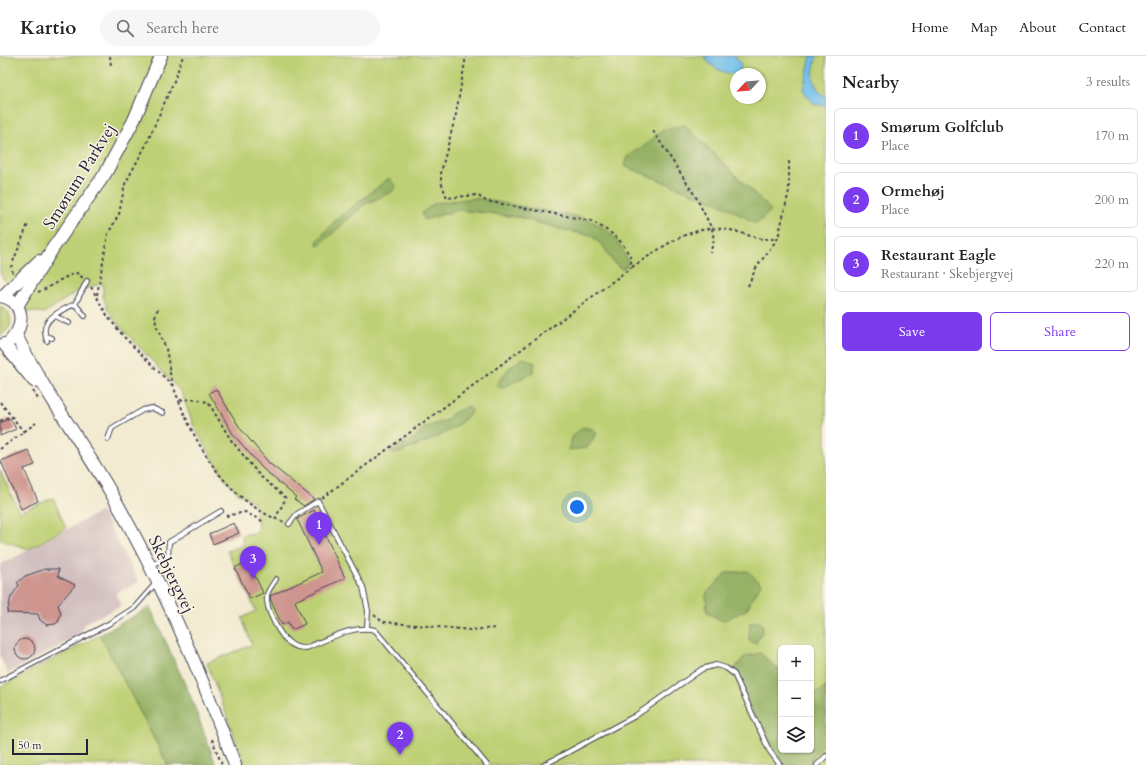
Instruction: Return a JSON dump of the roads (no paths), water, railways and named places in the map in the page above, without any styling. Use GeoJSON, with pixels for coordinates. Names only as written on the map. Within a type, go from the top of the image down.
{"type":"FeatureCollection","features":[{"type":"Feature","properties":{"kind":"street","name":"Smørum Parkvej"},"geometry":{"type":"LineString","coordinates":[[17,306],[53,248],[105,174],[134,120],[161,56]]}},
{"type":"Feature","properties":{"kind":"street","name":"Smørum Parkvej"},"geometry":{"type":"LineString","coordinates":[[2,296],[53,248]]}},
{"type":"Feature","properties":{"kind":"street"},"geometry":{"type":"LineString","coordinates":[[2,296],[17,306],[21,321],[16,335],[2,344]]}},
{"type":"Feature","properties":{"kind":"street","name":"Skebjergvej"},"geometry":{"type":"LineString","coordinates":[[16,335],[57,408],[110,491],[151,566],[192,654],[236,765]]}},
{"type":"Feature","properties":{"kind":"street","name":"Skebjergvej"},"geometry":{"type":"LineString","coordinates":[[2,344],[57,408]]}},
{"type":"Feature","properties":{"kind":"lane"},"geometry":{"type":"LineString","coordinates":[[52,338],[46,338],[44,329],[46,324],[66,308],[75,304],[88,281]]}},
{"type":"Feature","properties":{"kind":"lane"},"geometry":{"type":"LineString","coordinates":[[75,304],[85,316]]}},
{"type":"Feature","properties":{"kind":"lane"},"geometry":{"type":"LineString","coordinates":[[55,316],[69,323]]}},
{"type":"Feature","properties":{"kind":"lane"},"geometry":{"type":"LineString","coordinates":[[108,439],[112,428],[143,410],[152,408],[163,413]]}},
{"type":"Feature","properties":{"kind":"lane"},"geometry":{"type":"LineString","coordinates":[[289,524],[297,514],[318,501],[363,587],[368,611],[367,628]]}},
{"type":"Feature","properties":{"kind":"lane"},"geometry":{"type":"LineString","coordinates":[[151,566],[168,556],[169,542],[221,510]]}},
{"type":"Feature","properties":{"kind":"lane"},"geometry":{"type":"LineString","coordinates":[[276,579],[267,595],[267,606],[276,627],[290,644],[298,648],[306,648],[358,628],[375,630],[384,638],[487,765]]}},
{"type":"Feature","properties":{"kind":"lane"},"geometry":{"type":"LineString","coordinates":[[0,681],[112,622],[134,608],[158,581]]}},
{"type":"Feature","properties":{"kind":"lane"},"geometry":{"type":"LineString","coordinates":[[544,765],[635,716],[702,669],[716,665],[726,668],[734,674],[769,750],[780,765]]}},
{"type":"Feature","properties":{"kind":"lane"},"geometry":{"type":"LineString","coordinates":[[817,765],[826,756]]}},
{"type":"Feature","properties":{"kind":"water"},"geometry":{"type":"Polygon","coordinates":[[[704,56],[734,56],[740,61],[741,68],[730,68],[730,73],[723,72],[706,60],[704,56]]]}},
{"type":"Feature","properties":{"kind":"water"},"geometry":{"type":"Polygon","coordinates":[[[811,56],[817,56],[813,73],[817,88],[826,96],[826,106],[814,104],[803,90],[811,56]]]}},
{"type":"Feature","properties":{"kind":"place","name":"Smørum Golfclub"},"geometry":{"type":"Point","coordinates":[319,545]}},
{"type":"Feature","properties":{"kind":"place","name":"Restaurant Eagle"},"geometry":{"type":"Point","coordinates":[253,579]}},
{"type":"Feature","properties":{"kind":"place","name":"Ormehøj"},"geometry":{"type":"Point","coordinates":[400,755]}}]}
